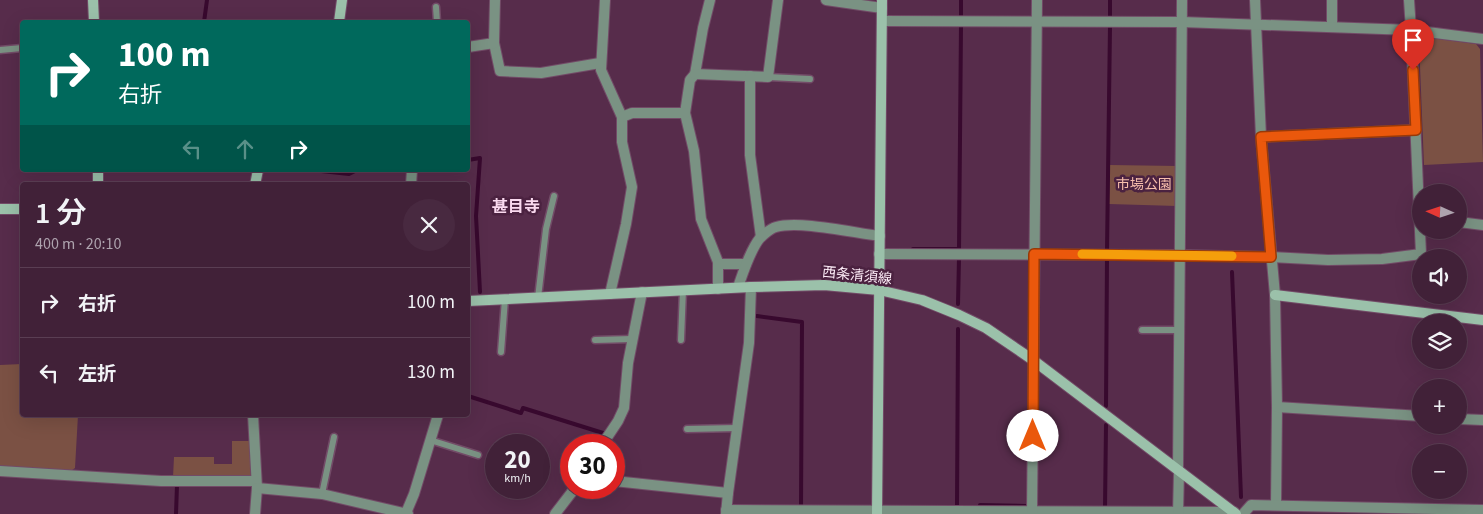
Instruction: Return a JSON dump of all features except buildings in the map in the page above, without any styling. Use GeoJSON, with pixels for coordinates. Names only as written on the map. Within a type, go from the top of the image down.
{"type":"FeatureCollection","features":[{"type":"Feature","properties":{"kind":"main road"},"geometry":{"type":"LineString","coordinates":[[93,0],[94,20]]}},
{"type":"Feature","properties":{"kind":"main road"},"geometry":{"type":"LineString","coordinates":[[339,20],[342,0]]}},
{"type":"Feature","properties":{"kind":"main road"},"geometry":{"type":"LineString","coordinates":[[877,513],[882,4]]}},
{"type":"Feature","properties":{"kind":"main road"},"geometry":{"type":"LineString","coordinates":[[0,209],[20,209]]}},
{"type":"Feature","properties":{"kind":"main road","name":"西条清須線"},"geometry":{"type":"LineString","coordinates":[[470,301],[824,285],[879,290],[922,300],[986,328],[1033,360],[1237,514]]}},
{"type":"Feature","properties":{"kind":"main road"},"geometry":{"type":"LineString","coordinates":[[1275,295],[1483,320]]}},
{"type":"Feature","properties":{"kind":"street"},"geometry":{"type":"LineString","coordinates":[[495,0],[494,43],[500,71],[541,73],[600,62]]}},
{"type":"Feature","properties":{"kind":"street"},"geometry":{"type":"LineString","coordinates":[[605,0],[601,70],[622,117],[622,142],[632,187],[626,224],[610,294]]}},
{"type":"Feature","properties":{"kind":"street"},"geometry":{"type":"LineString","coordinates":[[710,0],[695,74],[690,80],[685,113],[694,151],[701,219],[718,264],[718,289]]}},
{"type":"Feature","properties":{"kind":"street"},"geometry":{"type":"LineString","coordinates":[[695,74],[768,77],[778,0]]}},
{"type":"Feature","properties":{"kind":"street"},"geometry":{"type":"LineString","coordinates":[[826,0],[882,4]]}},
{"type":"Feature","properties":{"kind":"street"},"geometry":{"type":"LineString","coordinates":[[1032,513],[1037,0]]}},
{"type":"Feature","properties":{"kind":"street"},"geometry":{"type":"LineString","coordinates":[[1178,513],[1182,0]]}},
{"type":"Feature","properties":{"kind":"street"},"geometry":{"type":"LineString","coordinates":[[1255,0],[1261,137],[1275,295],[1276,505]]}},
{"type":"Feature","properties":{"kind":"street"},"geometry":{"type":"LineString","coordinates":[[1332,0],[1332,27]]}},
{"type":"Feature","properties":{"kind":"street"},"geometry":{"type":"LineString","coordinates":[[1409,0],[1418,184]]}},
{"type":"Feature","properties":{"kind":"street"},"geometry":{"type":"LineString","coordinates":[[882,21],[1182,22],[1411,30],[1483,39]]}},
{"type":"Feature","properties":{"kind":"street"},"geometry":{"type":"LineString","coordinates":[[470,47],[494,43]]}},
{"type":"Feature","properties":{"kind":"street"},"geometry":{"type":"LineString","coordinates":[[750,76],[750,155],[761,238]]}},
{"type":"Feature","properties":{"kind":"street"},"geometry":{"type":"LineString","coordinates":[[622,117],[632,113],[685,113]]}},
{"type":"Feature","properties":{"kind":"street"},"geometry":{"type":"LineString","coordinates":[[1261,137],[1416,130]]}},
{"type":"Feature","properties":{"kind":"street"},"geometry":{"type":"LineString","coordinates":[[1468,223],[1483,225]]}},
{"type":"Feature","properties":{"kind":"street"},"geometry":{"type":"LineString","coordinates":[[738,288],[746,264],[758,240],[768,231],[776,228],[799,226],[880,236]]}},
{"type":"Feature","properties":{"kind":"street"},"geometry":{"type":"LineString","coordinates":[[879,254],[1180,255],[1328,260],[1421,254],[1421,239]]}},
{"type":"Feature","properties":{"kind":"street"},"geometry":{"type":"LineString","coordinates":[[718,264],[746,264]]}},
{"type":"Feature","properties":{"kind":"street"},"geometry":{"type":"LineString","coordinates":[[751,287],[749,343],[726,512],[1237,514],[1251,505],[1276,505],[1326,510],[1476,511]]}},
{"type":"Feature","properties":{"kind":"street"},"geometry":{"type":"LineString","coordinates":[[609,434],[624,408],[628,363],[642,292]]}},
{"type":"Feature","properties":{"kind":"street"},"geometry":{"type":"LineString","coordinates":[[1277,407],[1412,415]]}},
{"type":"Feature","properties":{"kind":"street"},"geometry":{"type":"LineString","coordinates":[[254,417],[255,514]]}},
{"type":"Feature","properties":{"kind":"street"},"geometry":{"type":"LineString","coordinates":[[0,471],[256,485],[322,494],[403,513],[414,494],[437,417]]}},
{"type":"Feature","properties":{"kind":"street"},"geometry":{"type":"LineString","coordinates":[[1467,419],[1483,420]]}},
{"type":"Feature","properties":{"kind":"street"},"geometry":{"type":"LineString","coordinates":[[625,482],[728,492]]}},
{"type":"Feature","properties":{"kind":"street"},"geometry":{"type":"LineString","coordinates":[[555,514],[567,499]]}},
{"type":"Feature","properties":{"kind":"lane"},"geometry":{"type":"LineString","coordinates":[[436,7],[437,20]]}},
{"type":"Feature","properties":{"kind":"lane"},"geometry":{"type":"LineString","coordinates":[[0,50],[20,48]]}},
{"type":"Feature","properties":{"kind":"lane"},"geometry":{"type":"LineString","coordinates":[[768,77],[810,79]]}},
{"type":"Feature","properties":{"kind":"lane"},"geometry":{"type":"LineString","coordinates":[[538,298],[546,229],[554,196]]}},
{"type":"Feature","properties":{"kind":"lane"},"geometry":{"type":"LineString","coordinates":[[681,340],[683,290]]}},
{"type":"Feature","properties":{"kind":"lane"},"geometry":{"type":"LineString","coordinates":[[501,352],[505,299]]}},
{"type":"Feature","properties":{"kind":"lane"},"geometry":{"type":"LineString","coordinates":[[1142,330],[1180,330]]}},
{"type":"Feature","properties":{"kind":"lane"},"geometry":{"type":"LineString","coordinates":[[595,340],[632,339]]}},
{"type":"Feature","properties":{"kind":"lane"},"geometry":{"type":"LineString","coordinates":[[687,429],[738,428]]}},
{"type":"Feature","properties":{"kind":"lane"},"geometry":{"type":"LineString","coordinates":[[322,494],[334,437]]}},
{"type":"Feature","properties":{"kind":"lane"},"geometry":{"type":"LineString","coordinates":[[430,440],[478,455]]}},
{"type":"Feature","properties":{"kind":"green space"},"geometry":{"type":"Polygon","coordinates":[[[1423,37],[1476,44],[1480,49],[1483,162],[1424,165],[1419,41],[1423,37]]]}},
{"type":"Feature","properties":{"kind":"green space","name":"市場公園"},"geometry":{"type":"Polygon","coordinates":[[[1110,165],[1178,166],[1177,206],[1109,204],[1110,165]]]}},
{"type":"Feature","properties":{"kind":"green space"},"geometry":{"type":"Polygon","coordinates":[[[20,364],[20,417],[78,417],[75,468],[72,470],[0,466],[0,365],[20,364]]]}},
{"type":"Feature","properties":{"kind":"green space"},"geometry":{"type":"Polygon","coordinates":[[[232,441],[249,441],[251,476],[173,477],[174,457],[214,457],[214,464],[232,464],[232,441]]]}},
{"type":"Feature","properties":{"kind":"waterway"},"geometry":{"type":"LineString","coordinates":[[204,20],[207,0]]}},
{"type":"Feature","properties":{"kind":"waterway"},"geometry":{"type":"LineString","coordinates":[[961,0],[961,17]]}},
{"type":"Feature","properties":{"kind":"waterway"},"geometry":{"type":"LineString","coordinates":[[1110,0],[1110,16]]}},
{"type":"Feature","properties":{"kind":"waterway"},"geometry":{"type":"LineString","coordinates":[[959,250],[961,25]]}},
{"type":"Feature","properties":{"kind":"waterway"},"geometry":{"type":"LineString","coordinates":[[1107,251],[1110,26]]}},
{"type":"Feature","properties":{"kind":"waterway"},"geometry":{"type":"LineString","coordinates":[[470,160],[480,158],[476,216],[480,292]]}},
{"type":"Feature","properties":{"kind":"waterway"},"geometry":{"type":"LineString","coordinates":[[330,172],[349,174],[353,172]]}},
{"type":"Feature","properties":{"kind":"waterway"},"geometry":{"type":"LineString","coordinates":[[913,249],[959,249]]}},
{"type":"Feature","properties":{"kind":"waterway"},"geometry":{"type":"LineString","coordinates":[[958,304],[959,258]]}},
{"type":"Feature","properties":{"kind":"waterway"},"geometry":{"type":"LineString","coordinates":[[1106,406],[1107,258]]}},
{"type":"Feature","properties":{"kind":"waterway"},"geometry":{"type":"LineString","coordinates":[[1232,272],[1241,497]]}},
{"type":"Feature","properties":{"kind":"waterway"},"geometry":{"type":"LineString","coordinates":[[757,316],[802,322],[801,507]]}},
{"type":"Feature","properties":{"kind":"waterway"},"geometry":{"type":"LineString","coordinates":[[957,507],[958,329]]}},
{"type":"Feature","properties":{"kind":"waterway"},"geometry":{"type":"LineString","coordinates":[[470,397],[521,413],[523,408],[603,433]]}},
{"type":"Feature","properties":{"kind":"waterway"},"geometry":{"type":"LineString","coordinates":[[1105,508],[1106,425]]}},
{"type":"Feature","properties":{"kind":"waterway"},"geometry":{"type":"LineString","coordinates":[[176,514],[177,485]]}},
{"type":"Feature","properties":{"kind":"waterway"},"geometry":{"type":"LineString","coordinates":[[980,505],[1026,506]]}},
{"type":"Feature","properties":{"kind":"slow traffic"},"geometry":{"type":"LineString","coordinates":[[1082,254],[1232,256]]}},
{"type":"Feature","properties":{"kind":"district","name":"甚目寺"},"geometry":{"type":"Point","coordinates":[516,207]}},
{"type":"Feature","properties":{"kind":"route"},"geometry":{"type":"LineString","coordinates":[[1033,436],[1034,254],[1271,257],[1261,137],[1416,130],[1413,70]]}}]}
